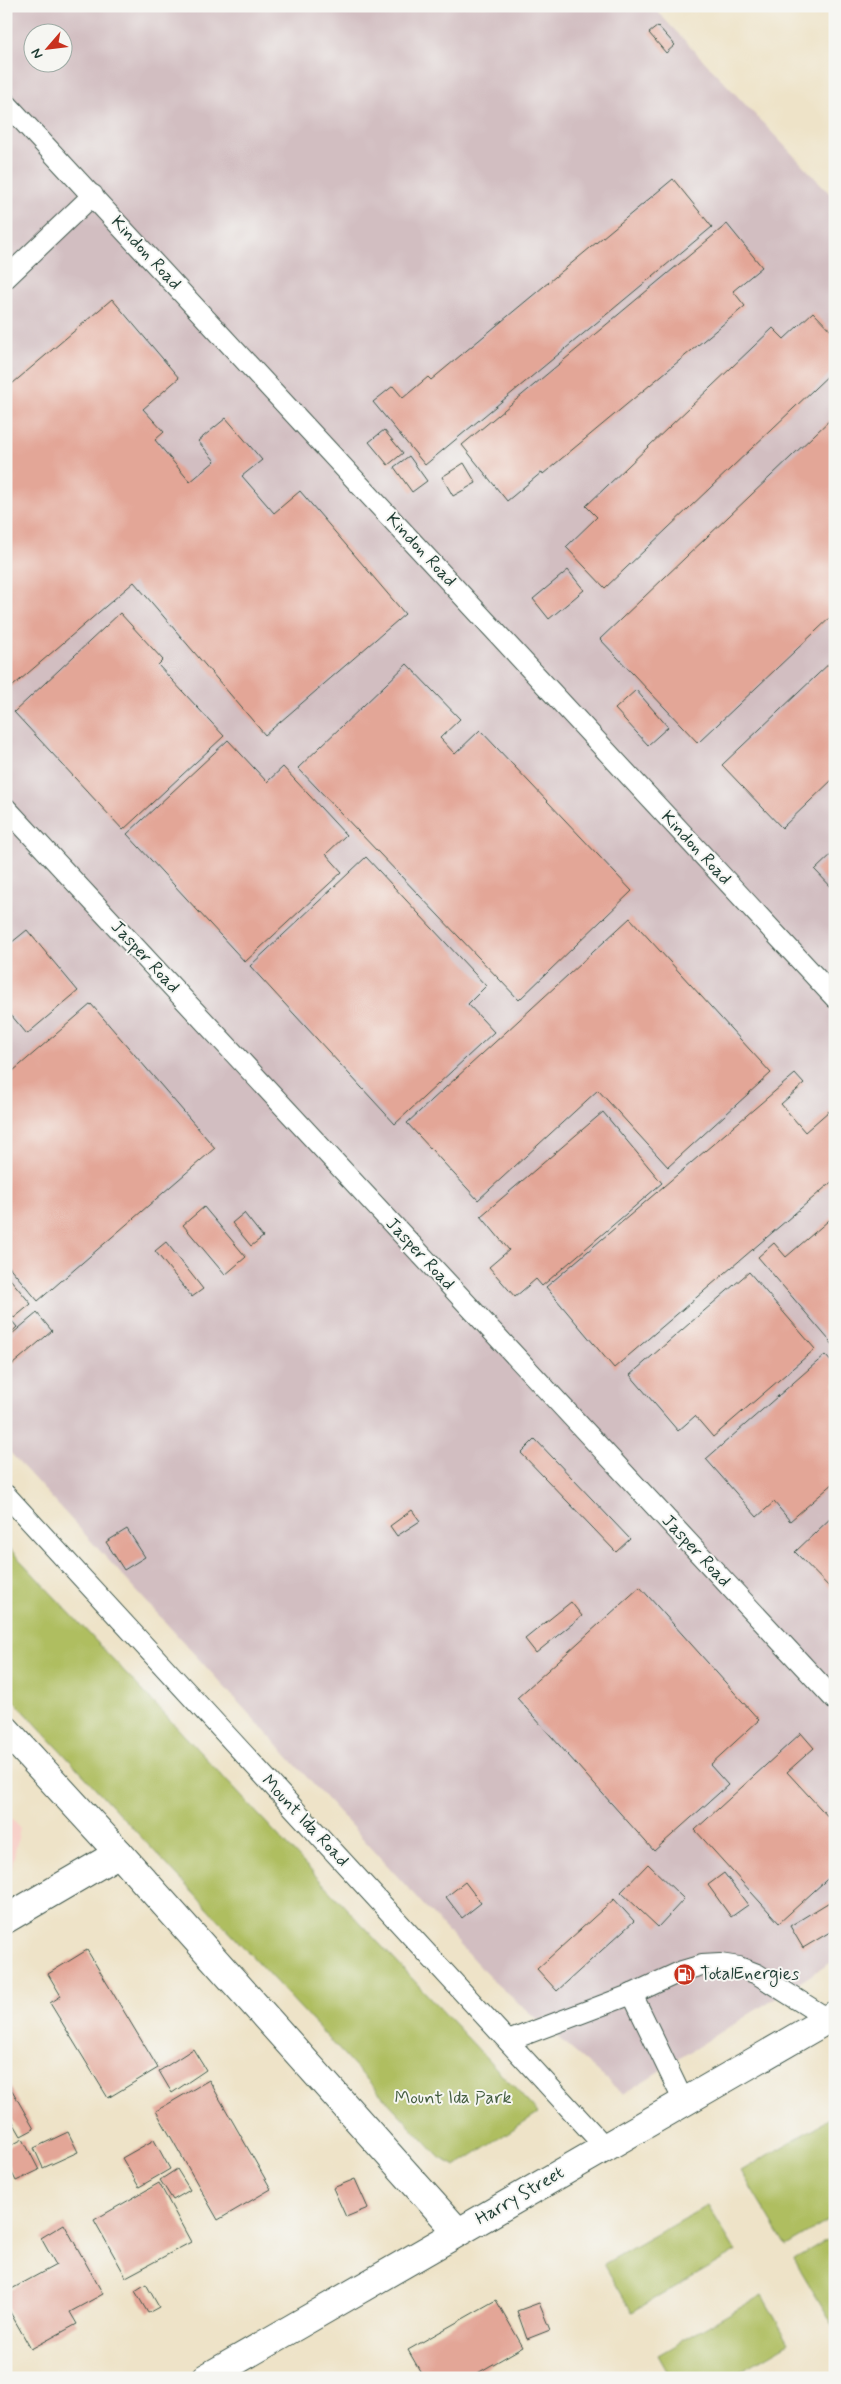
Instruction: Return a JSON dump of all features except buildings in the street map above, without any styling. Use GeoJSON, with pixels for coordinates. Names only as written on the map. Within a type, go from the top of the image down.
{"type":"FeatureCollection","features":[{"type":"Feature","properties":{"kind":"street"},"geometry":{"type":"LineString","coordinates":[[6,1730],[120,1853],[458,2232]]}},
{"type":"Feature","properties":{"kind":"street"},"geometry":{"type":"LineString","coordinates":[[6,1919],[120,1853]]}},
{"type":"Feature","properties":{"kind":"street","name":"Harry Street"},"geometry":{"type":"LineString","coordinates":[[206,2378],[831,2017]]}},
{"type":"Feature","properties":{"kind":"lane","name":"Kindon Road"},"geometry":{"type":"LineString","coordinates":[[6,103],[835,998]]}},
{"type":"Feature","properties":{"kind":"lane"},"geometry":{"type":"LineString","coordinates":[[6,278],[93,195]]}},
{"type":"Feature","properties":{"kind":"lane","name":"Jasper Road"},"geometry":{"type":"LineString","coordinates":[[6,808],[835,1700]]}},
{"type":"Feature","properties":{"kind":"lane","name":"Mount Ida Road"},"geometry":{"type":"LineString","coordinates":[[6,1495],[605,2147]]}},
{"type":"Feature","properties":{"kind":"lane"},"geometry":{"type":"LineString","coordinates":[[508,2042],[632,1994],[682,1971],[702,1965],[720,1964],[739,1967],[757,1974],[831,2017]]}},
{"type":"Feature","properties":{"kind":"lane"},"geometry":{"type":"LineString","coordinates":[[632,1994],[684,2102]]}},
{"type":"Feature","properties":{"kind":"shaded area"},"geometry":{"type":"Polygon","coordinates":[[[6,6],[652,6],[835,199],[835,1960],[623,2094],[493,1981],[6,1448],[6,6]]]}},
{"type":"Feature","properties":{"kind":"shaded area"},"geometry":{"type":"Polygon","coordinates":[[[6,1812],[20,1828],[12,1867],[6,1870],[6,1812]]]}},
{"type":"Feature","properties":{"kind":"green space","name":"Mount Ida Park"},"geometry":{"type":"Polygon","coordinates":[[[6,1545],[538,2113],[456,2166],[440,2158],[6,1692],[6,1545]]]}},
{"type":"Feature","properties":{"kind":"green space"},"geometry":{"type":"Polygon","coordinates":[[[835,2116],[835,2217],[786,2246],[741,2171],[835,2116]]]}},
{"type":"Feature","properties":{"kind":"green space"},"geometry":{"type":"Polygon","coordinates":[[[708,2205],[736,2252],[632,2312],[604,2264],[708,2205]]]}},
{"type":"Feature","properties":{"kind":"green space"},"geometry":{"type":"Polygon","coordinates":[[[835,2235],[835,2328],[794,2259],[835,2235]]]}},
{"type":"Feature","properties":{"kind":"green space"},"geometry":{"type":"Polygon","coordinates":[[[762,2295],[789,2343],[729,2378],[671,2378],[658,2355],[762,2295]]]}},
{"type":"Feature","properties":{"kind":"place","name":"TotalEnergies"},"geometry":{"type":"Point","coordinates":[684,1974]}}]}
